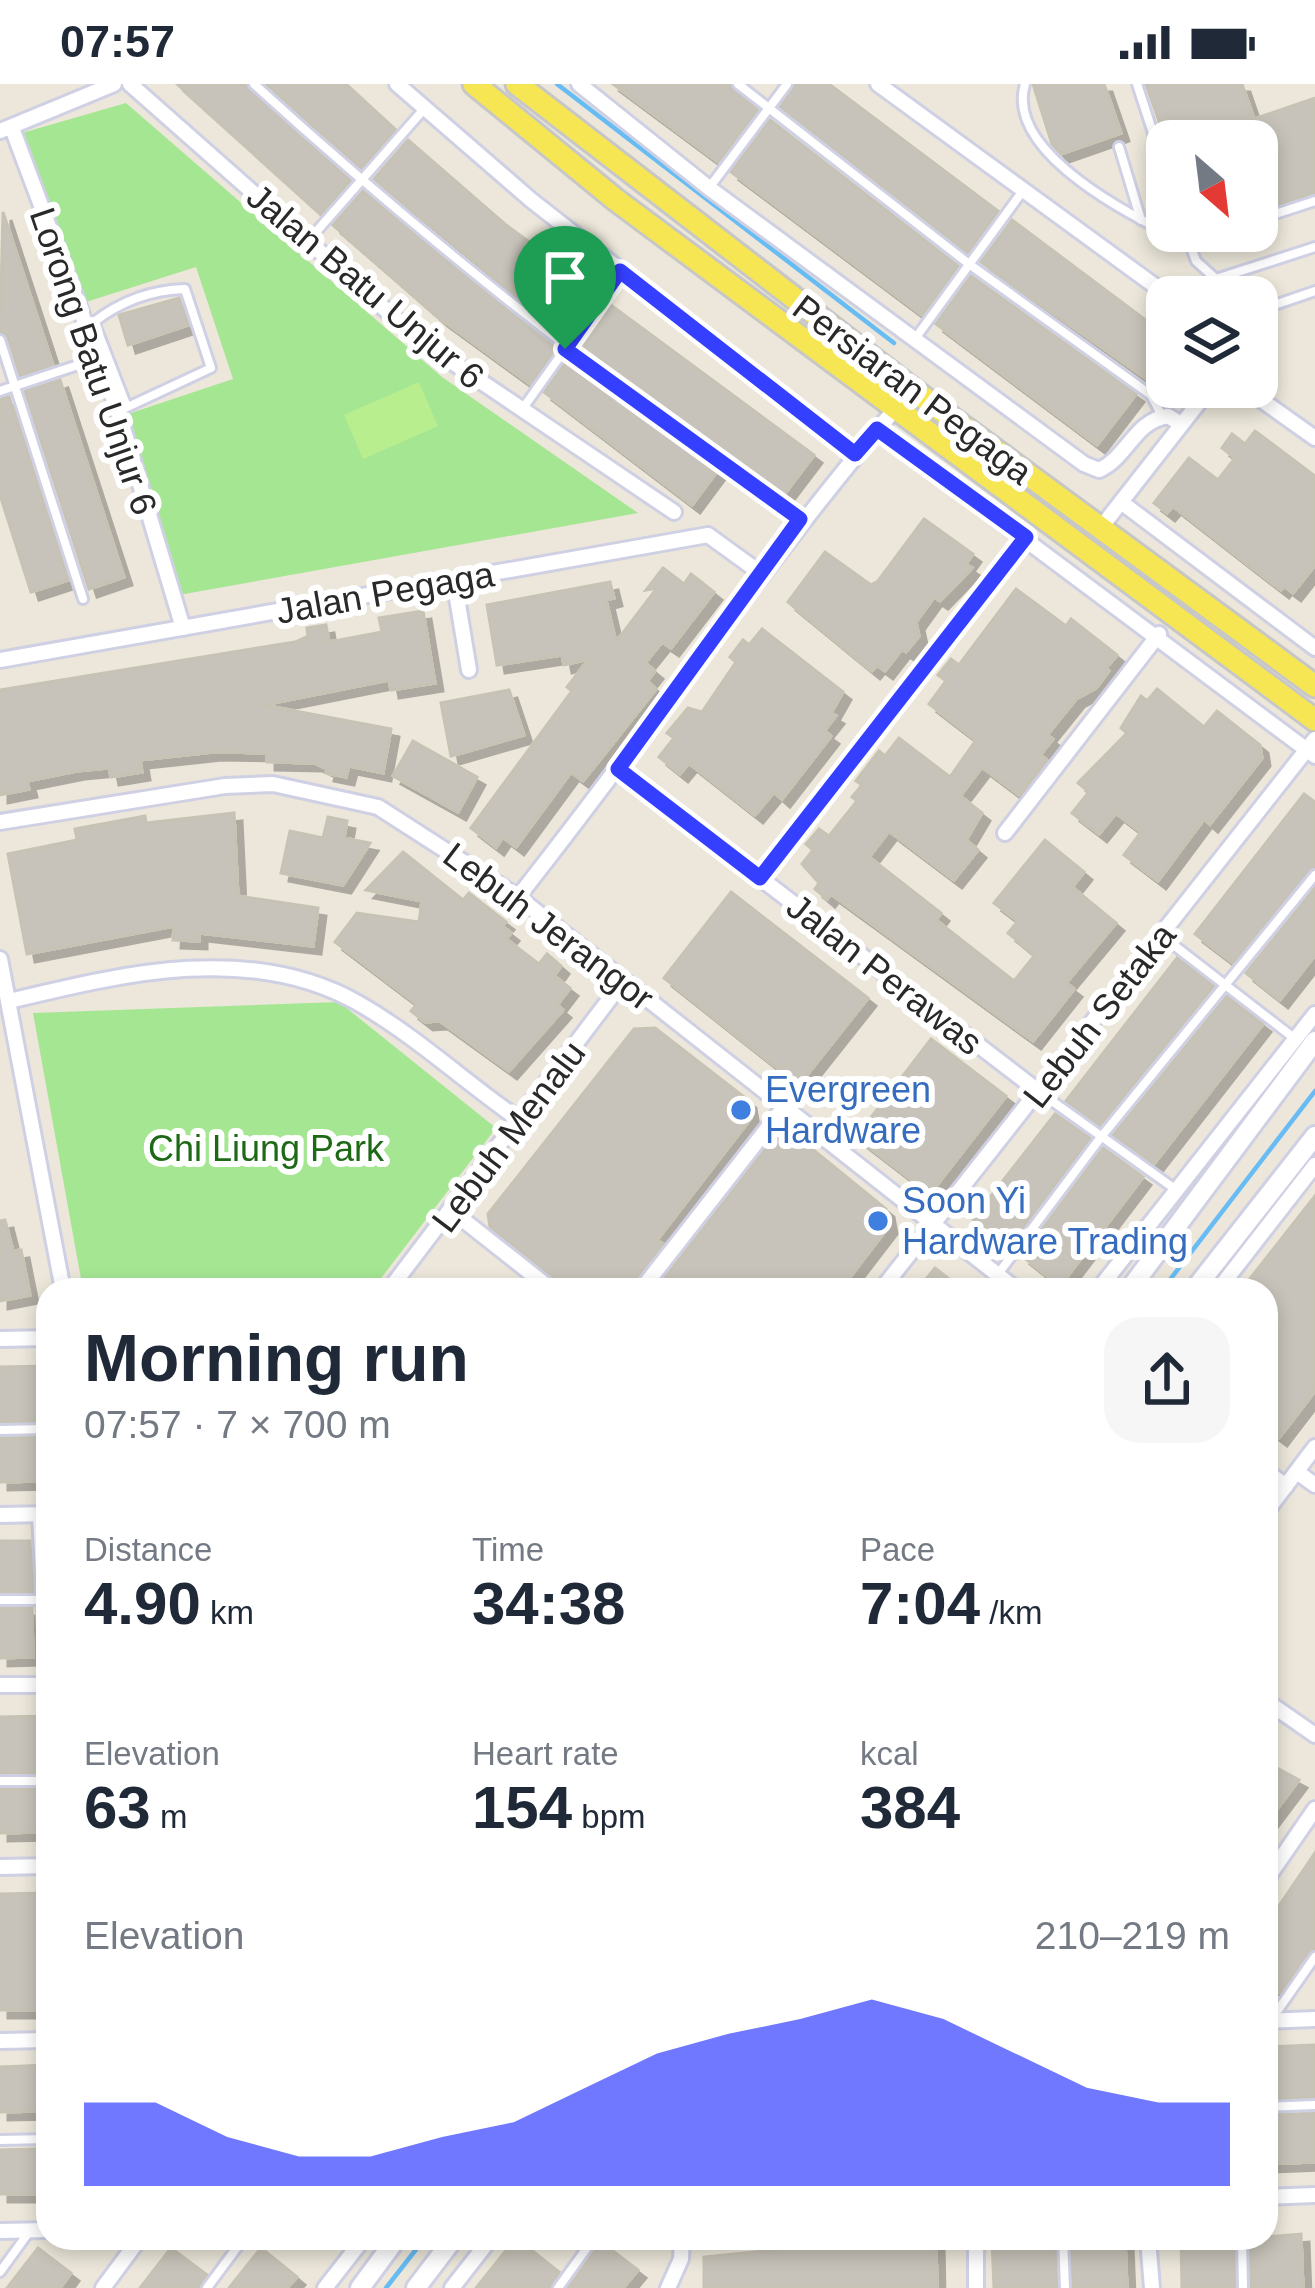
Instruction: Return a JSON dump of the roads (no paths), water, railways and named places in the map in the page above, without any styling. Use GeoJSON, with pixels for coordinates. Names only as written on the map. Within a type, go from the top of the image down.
{"type":"FeatureCollection","features":[{"type":"Feature","properties":{"kind":"main road","name":"Persiaran Pegaga"},"geometry":{"type":"LineString","coordinates":[[475,84],[659,232],[1315,720]]}},
{"type":"Feature","properties":{"kind":"main road","name":"Persiaran Pegaga"},"geometry":{"type":"LineString","coordinates":[[518,84],[1099,530],[1315,686]]}},
{"type":"Feature","properties":{"kind":"main road"},"geometry":{"type":"LineString","coordinates":[[659,232],[678,211]]}},
{"type":"Feature","properties":{"kind":"main road"},"geometry":{"type":"LineString","coordinates":[[895,409],[912,388]]}},
{"type":"Feature","properties":{"kind":"main road"},"geometry":{"type":"LineString","coordinates":[[1137,1278],[1305,1040]]}},
{"type":"Feature","properties":{"kind":"main road"},"geometry":{"type":"LineString","coordinates":[[1203,1278],[1315,1136]]}},
{"type":"Feature","properties":{"kind":"main road"},"geometry":{"type":"LineString","coordinates":[[360,2288],[388,2250]]}},
{"type":"Feature","properties":{"kind":"main road"},"geometry":{"type":"LineString","coordinates":[[416,2288],[445,2250]]}},
{"type":"Feature","properties":{"kind":"street"},"geometry":{"type":"LineString","coordinates":[[6,129],[114,84]]}},
{"type":"Feature","properties":{"kind":"street","name":"Jalan Batu Unjur 6"},"geometry":{"type":"LineString","coordinates":[[130,84],[421,341],[674,512]]}},
{"type":"Feature","properties":{"kind":"street"},"geometry":{"type":"LineString","coordinates":[[397,84],[620,271],[855,454]]}},
{"type":"Feature","properties":{"kind":"street","name":"Persiaran Pegaga"},"geometry":{"type":"LineString","coordinates":[[579,84],[709,188],[1099,470],[1112,464],[1144,424],[1162,416]]}},
{"type":"Feature","properties":{"kind":"street"},"geometry":{"type":"LineString","coordinates":[[882,85],[1146,280]]}},
{"type":"Feature","properties":{"kind":"street","name":"Lorong Batu Unjur 6"},"geometry":{"type":"LineString","coordinates":[[6,129],[122,409],[183,628]]}},
{"type":"Feature","properties":{"kind":"street"},"geometry":{"type":"LineString","coordinates":[[1099,530],[1194,408]]}},
{"type":"Feature","properties":{"kind":"street"},"geometry":{"type":"LineString","coordinates":[[1273,408],[1315,438]]}},
{"type":"Feature","properties":{"kind":"street"},"geometry":{"type":"LineString","coordinates":[[518,897],[618,769],[759,572],[895,409]]}},
{"type":"Feature","properties":{"kind":"street"},"geometry":{"type":"LineString","coordinates":[[1162,416],[1181,424]]}},
{"type":"Feature","properties":{"kind":"street"},"geometry":{"type":"LineString","coordinates":[[877,429],[1312,748]]}},
{"type":"Feature","properties":{"kind":"street"},"geometry":{"type":"LineString","coordinates":[[1121,502],[1315,648]]}},
{"type":"Feature","properties":{"kind":"street","name":"Jalan Pegaga"},"geometry":{"type":"LineString","coordinates":[[0,660],[709,536],[759,572]]}},
{"type":"Feature","properties":{"kind":"street"},"geometry":{"type":"LineString","coordinates":[[760,878],[1026,537]]}},
{"type":"Feature","properties":{"kind":"street"},"geometry":{"type":"LineString","coordinates":[[454,580],[469,670]]}},
{"type":"Feature","properties":{"kind":"street"},"geometry":{"type":"LineString","coordinates":[[1005,833],[1159,634]]}},
{"type":"Feature","properties":{"kind":"street","name":"Lebuh Setaka"},"geometry":{"type":"LineString","coordinates":[[891,1278],[1312,748]]}},
{"type":"Feature","properties":{"kind":"street","name":"Jalan Perawas"},"geometry":{"type":"LineString","coordinates":[[618,769],[1038,1091]]}},
{"type":"Feature","properties":{"kind":"street","name":"Lebuh Jerangor"},"geometry":{"type":"LineString","coordinates":[[0,822],[158,794],[273,784],[378,807],[518,897],[1001,1278]]}},
{"type":"Feature","properties":{"kind":"street"},"geometry":{"type":"LineString","coordinates":[[0,959],[62,1278]]}},
{"type":"Feature","properties":{"kind":"street"},"geometry":{"type":"LineString","coordinates":[[9,1001],[143,974],[233,968],[280,974],[361,1005],[521,1121]]}},
{"type":"Feature","properties":{"kind":"street","name":"Lebuh Menalu"},"geometry":{"type":"LineString","coordinates":[[399,1278],[624,980]]}},
{"type":"Feature","properties":{"kind":"street"},"geometry":{"type":"LineString","coordinates":[[1107,1278],[1305,1040],[1315,1014]]}},
{"type":"Feature","properties":{"kind":"street"},"geometry":{"type":"LineString","coordinates":[[649,1278],[784,1107]]}},
{"type":"Feature","properties":{"kind":"street"},"geometry":{"type":"LineString","coordinates":[[1227,1278],[1315,1165]]}},
{"type":"Feature","properties":{"kind":"street"},"geometry":{"type":"LineString","coordinates":[[452,1211],[537,1278]]}},
{"type":"Feature","properties":{"kind":"street"},"geometry":{"type":"LineString","coordinates":[[0,1339],[36,1338]]}},
{"type":"Feature","properties":{"kind":"street"},"geometry":{"type":"LineString","coordinates":[[1278,1496],[1315,1447]]}},
{"type":"Feature","properties":{"kind":"street"},"geometry":{"type":"LineString","coordinates":[[1297,1472],[1315,1485]]}},
{"type":"Feature","properties":{"kind":"street"},"geometry":{"type":"LineString","coordinates":[[1278,1480],[1286,1486]]}},
{"type":"Feature","properties":{"kind":"street"},"geometry":{"type":"LineString","coordinates":[[0,1515],[36,1514]]}},
{"type":"Feature","properties":{"kind":"street"},"geometry":{"type":"LineString","coordinates":[[0,1685],[36,1685]]}},
{"type":"Feature","properties":{"kind":"street"},"geometry":{"type":"LineString","coordinates":[[1278,1710],[1315,1735]]}},
{"type":"Feature","properties":{"kind":"street"},"geometry":{"type":"LineString","coordinates":[[1278,1863],[1315,1809]]}},
{"type":"Feature","properties":{"kind":"street"},"geometry":{"type":"LineString","coordinates":[[0,1867],[36,1866]]}},
{"type":"Feature","properties":{"kind":"street"},"geometry":{"type":"LineString","coordinates":[[1278,2021],[1315,2019]]}},
{"type":"Feature","properties":{"kind":"street"},"geometry":{"type":"LineString","coordinates":[[0,2041],[36,2040]]}},
{"type":"Feature","properties":{"kind":"street"},"geometry":{"type":"LineString","coordinates":[[1278,2197],[1315,2195]]}},
{"type":"Feature","properties":{"kind":"street"},"geometry":{"type":"LineString","coordinates":[[0,2231],[36,2230]]}},
{"type":"Feature","properties":{"kind":"street"},"geometry":{"type":"LineString","coordinates":[[103,2288],[131,2250]]}},
{"type":"Feature","properties":{"kind":"street"},"geometry":{"type":"LineString","coordinates":[[326,2288],[355,2250]]}},
{"type":"Feature","properties":{"kind":"street"},"geometry":{"type":"LineString","coordinates":[[452,2288],[482,2250]]}},
{"type":"Feature","properties":{"kind":"street"},"geometry":{"type":"LineString","coordinates":[[668,2288],[682,2250]]}},
{"type":"Feature","properties":{"kind":"street"},"geometry":{"type":"LineString","coordinates":[[976,2250],[976,2288]]}},
{"type":"Feature","properties":{"kind":"street"},"geometry":{"type":"LineString","coordinates":[[1149,2250],[1152,2288]]}},
{"type":"Feature","properties":{"kind":"lane"},"geometry":{"type":"LineString","coordinates":[[254,84],[360,181],[565,349],[800,519]]}},
{"type":"Feature","properties":{"kind":"lane"},"geometry":{"type":"LineString","coordinates":[[737,84],[969,264],[1151,395],[1162,416]]}},
{"type":"Feature","properties":{"kind":"lane"},"geometry":{"type":"LineString","coordinates":[[709,188],[787,84]]}},
{"type":"Feature","properties":{"kind":"lane"},"geometry":{"type":"LineString","coordinates":[[1025,84],[1026,107],[1043,152],[1146,223]]}},
{"type":"Feature","properties":{"kind":"lane"},"geometry":{"type":"LineString","coordinates":[[1137,84],[1149,120]]}},
{"type":"Feature","properties":{"kind":"lane"},"geometry":{"type":"LineString","coordinates":[[308,241],[425,108]]}},
{"type":"Feature","properties":{"kind":"lane"},"geometry":{"type":"LineString","coordinates":[[1119,148],[1142,221]]}},
{"type":"Feature","properties":{"kind":"lane"},"geometry":{"type":"LineString","coordinates":[[917,336],[1022,191]]}},
{"type":"Feature","properties":{"kind":"lane"},"geometry":{"type":"LineString","coordinates":[[1278,213],[1315,201]]}},
{"type":"Feature","properties":{"kind":"lane"},"geometry":{"type":"LineString","coordinates":[[1234,276],[1315,248]]}},
{"type":"Feature","properties":{"kind":"lane"},"geometry":{"type":"LineString","coordinates":[[1194,252],[1212,276]]}},
{"type":"Feature","properties":{"kind":"lane"},"geometry":{"type":"LineString","coordinates":[[520,411],[620,271]]}},
{"type":"Feature","properties":{"kind":"lane"},"geometry":{"type":"LineString","coordinates":[[184,289],[211,368],[122,409],[94,322],[116,306],[160,290],[184,289]]}},
{"type":"Feature","properties":{"kind":"lane"},"geometry":{"type":"LineString","coordinates":[[1278,303],[1315,291]]}},
{"type":"Feature","properties":{"kind":"lane"},"geometry":{"type":"LineString","coordinates":[[0,340],[83,599]]}},
{"type":"Feature","properties":{"kind":"lane"},"geometry":{"type":"LineString","coordinates":[[0,391],[98,358]]}},
{"type":"Feature","properties":{"kind":"lane"},"geometry":{"type":"LineString","coordinates":[[998,1276],[1102,1137],[1315,874]]}},
{"type":"Feature","properties":{"kind":"lane"},"geometry":{"type":"LineString","coordinates":[[1162,936],[1305,1040]]}},
{"type":"Feature","properties":{"kind":"lane"},"geometry":{"type":"LineString","coordinates":[[1038,1091],[1176,1190]]}},
{"type":"Feature","properties":{"kind":"lane"},"geometry":{"type":"LineString","coordinates":[[0,1430],[36,1429]]}},
{"type":"Feature","properties":{"kind":"lane"},"geometry":{"type":"LineString","coordinates":[[0,1600],[36,1600]]}},
{"type":"Feature","properties":{"kind":"lane"},"geometry":{"type":"LineString","coordinates":[[0,1781],[36,1781]]}},
{"type":"Feature","properties":{"kind":"lane"},"geometry":{"type":"LineString","coordinates":[[1278,2007],[1315,1957]]}},
{"type":"Feature","properties":{"kind":"lane"},"geometry":{"type":"LineString","coordinates":[[1278,2107],[1315,2105]]}},
{"type":"Feature","properties":{"kind":"lane"},"geometry":{"type":"LineString","coordinates":[[0,2140],[36,2139]]}},
{"type":"Feature","properties":{"kind":"lane"},"geometry":{"type":"LineString","coordinates":[[0,2272],[30,2230]]}},
{"type":"Feature","properties":{"kind":"lane"},"geometry":{"type":"LineString","coordinates":[[207,2288],[235,2250]]}},
{"type":"Feature","properties":{"kind":"lane"},"geometry":{"type":"LineString","coordinates":[[558,2288],[585,2250]]}},
{"type":"Feature","properties":{"kind":"lane"},"geometry":{"type":"LineString","coordinates":[[1064,2250],[1065,2288]]}},
{"type":"Feature","properties":{"kind":"lane"},"geometry":{"type":"LineString","coordinates":[[1242,2250],[1243,2288]]}},
{"type":"Feature","properties":{"kind":"waterway"},"geometry":{"type":"LineString","coordinates":[[557,84],[894,343]]}},
{"type":"Feature","properties":{"kind":"waterway"},"geometry":{"type":"LineString","coordinates":[[1171,1278],[1315,1091]]}},
{"type":"Feature","properties":{"kind":"waterway"},"geometry":{"type":"LineString","coordinates":[[386,2288],[416,2250]]}},
{"type":"Feature","properties":{"kind":"place","name":"Evergreen Hardware"},"geometry":{"type":"Point","coordinates":[741,1110]}},
{"type":"Feature","properties":{"kind":"place","name":"Soon Yi Hardware Trading"},"geometry":{"type":"Point","coordinates":[878,1221]}},
{"type":"Feature","properties":{"kind":"park label","name":"Chi Liung Park"},"geometry":{"type":"Point","coordinates":[266,1148]}}]}
